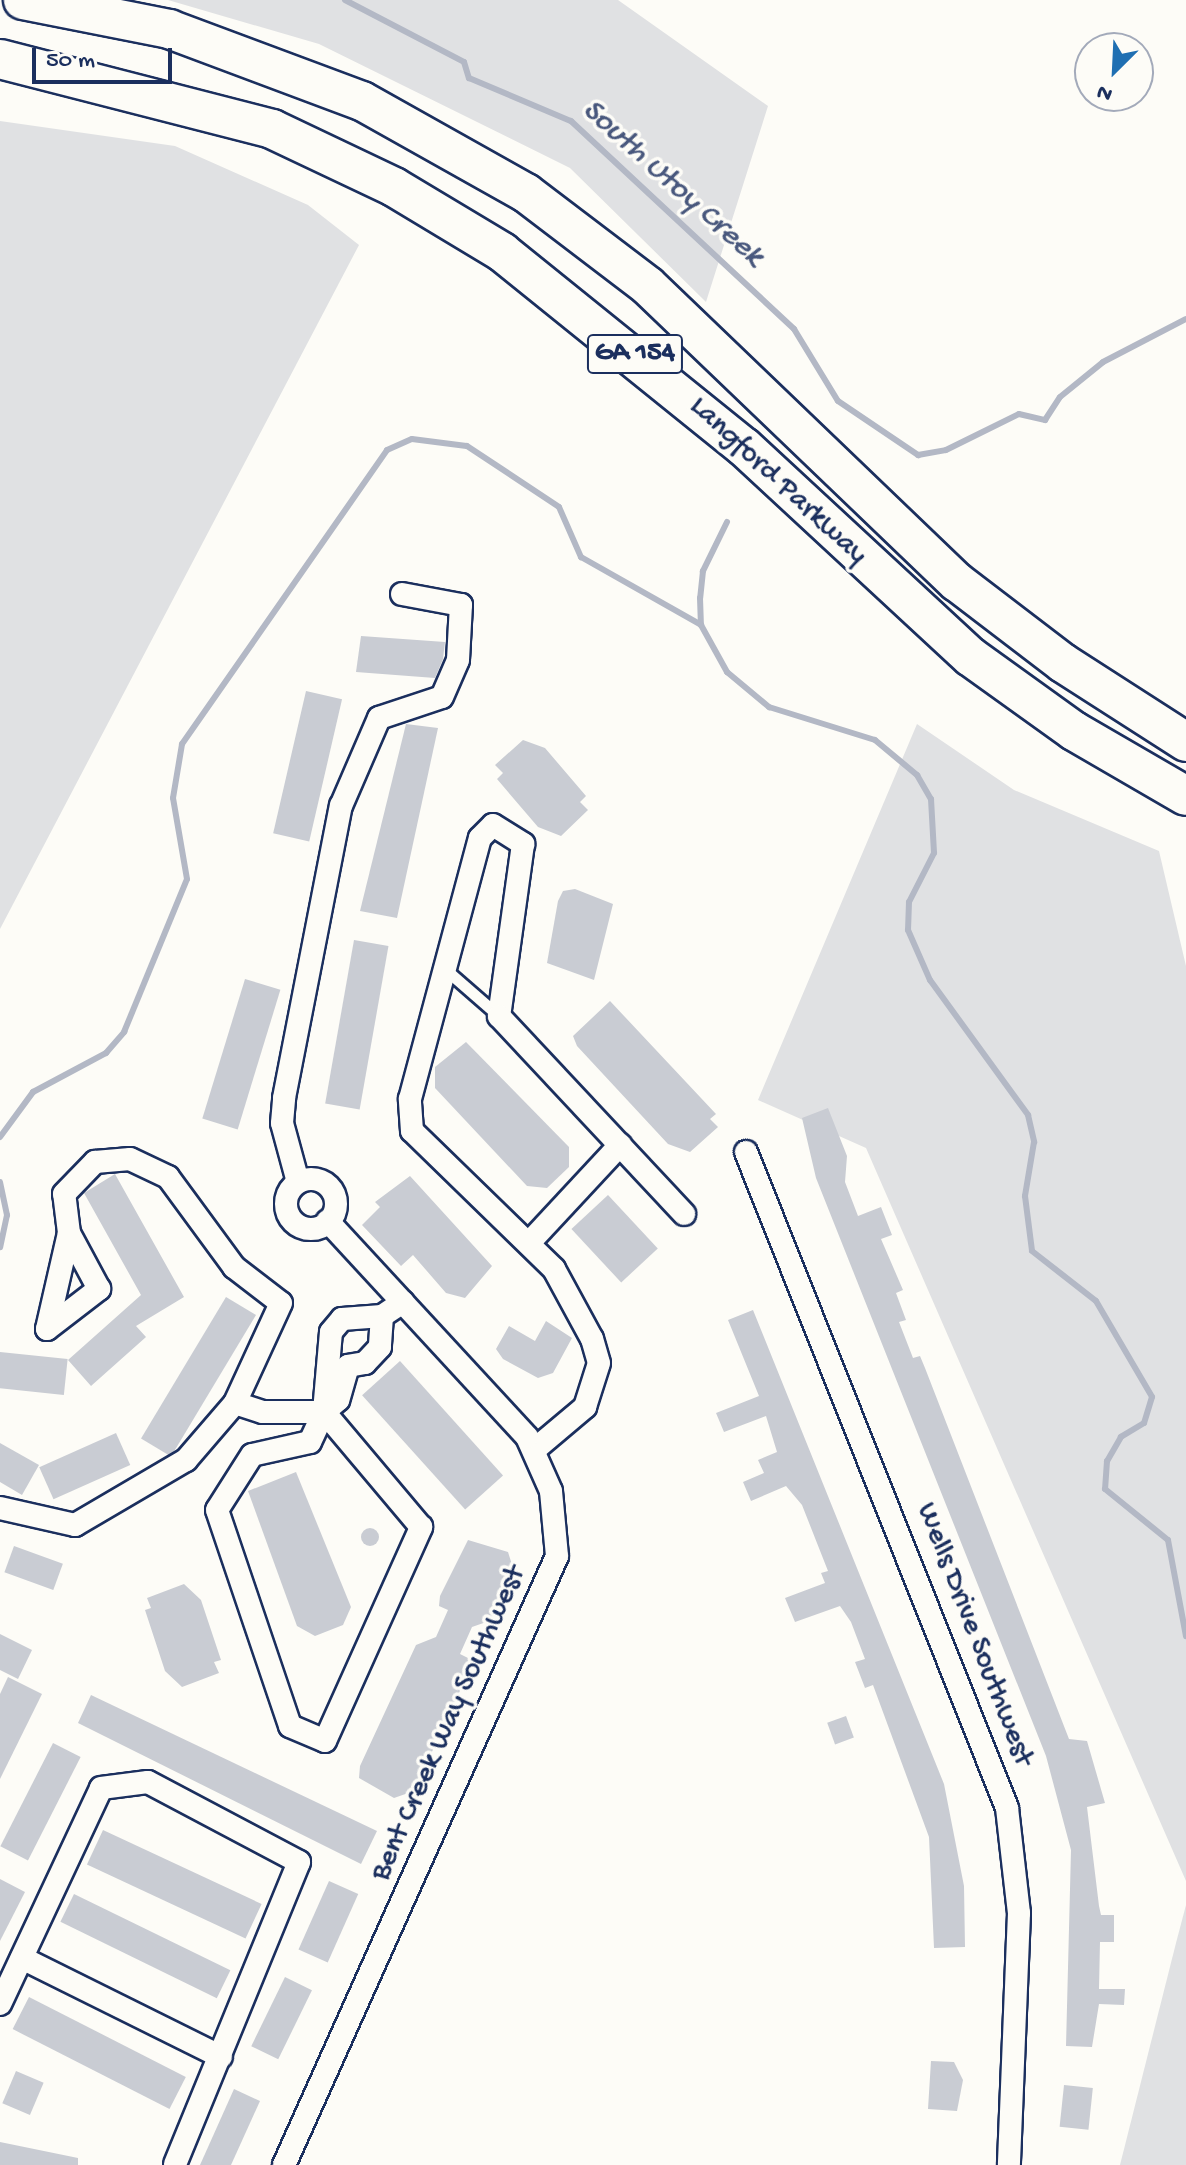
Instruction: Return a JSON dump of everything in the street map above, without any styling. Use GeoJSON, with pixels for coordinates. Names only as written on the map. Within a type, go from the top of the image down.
{"type":"FeatureCollection","features":[{"type":"Feature","properties":{"kind":"highway","name":"Langford Parkway"},"geometry":{"type":"LineString","coordinates":[[23,0],[169,29],[362,101],[526,193],[648,286],[957,582],[1063,663],[1186,742]]}},
{"type":"Feature","properties":{"kind":"highway","name":"Langford Parkway"},"geometry":{"type":"LineString","coordinates":[[0,59],[272,129],[394,187],[502,252],[744,447],[971,657],[1074,731],[1186,796]]}},
{"type":"Feature","properties":{"kind":"street"},"geometry":{"type":"LineString","coordinates":[[298,1182],[327,1184],[336,1206],[328,1221],[307,1228],[292,1220],[286,1201],[298,1182],[282,1123],[284,1098],[341,806],[379,718],[442,697],[458,660],[461,605],[402,594]]}},
{"type":"Feature","properties":{"kind":"street"},"geometry":{"type":"LineString","coordinates":[[534,1450],[577,1419],[599,1363],[576,1306],[529,1243],[412,1131],[410,1099],[480,838],[493,825],[523,844],[499,1016],[684,1214]]}},
{"type":"Feature","properties":{"kind":"street"},"geometry":{"type":"LineString","coordinates":[[529,1243],[620,1145]]}},
{"type":"Feature","properties":{"kind":"street","name":"Wells Drive Southwest"},"geometry":{"type":"LineString","coordinates":[[746,1152],[1007,1808],[1019,1913],[1009,2165]]}},
{"type":"Feature","properties":{"kind":"street"},"geometry":{"type":"LineString","coordinates":[[0,1508],[75,1525],[109,1510],[186,1460],[235,1403],[281,1303],[234,1267],[168,1177],[130,1159],[95,1162],[64,1194],[69,1233]]}},
{"type":"Feature","properties":{"kind":"street","name":"Bent Creek Way Southwest"},"geometry":{"type":"LineString","coordinates":[[284,2165],[541,1602],[557,1556],[551,1491],[534,1450],[328,1221]]}},
{"type":"Feature","properties":{"kind":"street"},"geometry":{"type":"LineString","coordinates":[[324,1412],[310,1442],[252,1455],[217,1510],[290,1726],[325,1741],[421,1527],[324,1412],[321,1394],[338,1360],[376,1321],[403,1302]]}},
{"type":"Feature","properties":{"kind":"street"},"geometry":{"type":"LineString","coordinates":[[338,1360],[331,1332],[342,1319],[376,1321]]}},
{"type":"Feature","properties":{"kind":"street"},"geometry":{"type":"LineString","coordinates":[[235,1403],[263,1412],[324,1412]]}},
{"type":"Feature","properties":{"kind":"street"},"geometry":{"type":"LineString","coordinates":[[0,2004],[101,1788],[148,1782],[299,1862],[175,2165]]}},
{"type":"Feature","properties":{"kind":"street"},"geometry":{"type":"LineString","coordinates":[[22,1958],[221,2057]]}},
{"type":"Feature","properties":{"kind":"lane"},"geometry":{"type":"LineString","coordinates":[[445,969],[499,1016]]}},
{"type":"Feature","properties":{"kind":"shaded area"},"geometry":{"type":"Polygon","coordinates":[[[168,0],[618,0],[768,106],[706,302],[570,168],[319,44],[168,0]]]}},
{"type":"Feature","properties":{"kind":"shaded area"},"geometry":{"type":"Polygon","coordinates":[[[0,121],[175,146],[308,205],[359,245],[0,929],[0,121]]]}},
{"type":"Feature","properties":{"kind":"shaded area"},"geometry":{"type":"Polygon","coordinates":[[[917,724],[1014,790],[1159,851],[1186,966],[1186,1881],[866,1148],[758,1100],[917,724]]]}},
{"type":"Feature","properties":{"kind":"shaded area"},"geometry":{"type":"Polygon","coordinates":[[[1186,1905],[1186,2165],[1120,2165],[1176,1943],[1186,1905]]]}},
{"type":"Feature","properties":{"kind":"building"},"geometry":{"type":"Polygon","coordinates":[[[361,636],[445,642],[443,659],[435,678],[356,672],[361,636]]]}},
{"type":"Feature","properties":{"kind":"building"},"geometry":{"type":"Polygon","coordinates":[[[306,691],[342,699],[309,842],[273,833],[306,691]]]}},
{"type":"Feature","properties":{"kind":"building"},"geometry":{"type":"Polygon","coordinates":[[[406,724],[438,728],[397,918],[360,911],[406,724]]]}},
{"type":"Feature","properties":{"kind":"building"},"geometry":{"type":"Polygon","coordinates":[[[523,740],[545,748],[586,796],[580,802],[588,810],[561,836],[538,827],[497,779],[503,773],[495,765],[523,740]]]}},
{"type":"Feature","properties":{"kind":"building"},"geometry":{"type":"Polygon","coordinates":[[[575,889],[613,904],[594,980],[547,963],[558,901],[563,891],[575,889]]]}},
{"type":"Feature","properties":{"kind":"building"},"geometry":{"type":"Polygon","coordinates":[[[354,940],[388,946],[360,1110],[325,1103],[354,940]]]}},
{"type":"Feature","properties":{"kind":"building"},"geometry":{"type":"Polygon","coordinates":[[[245,979],[280,990],[238,1129],[202,1119],[245,979]]]}},
{"type":"Feature","properties":{"kind":"building"},"geometry":{"type":"Polygon","coordinates":[[[610,1001],[716,1114],[710,1119],[718,1127],[690,1152],[668,1144],[577,1046],[573,1036],[610,1001]]]}},
{"type":"Feature","properties":{"kind":"building"},"geometry":{"type":"Polygon","coordinates":[[[466,1042],[569,1147],[569,1167],[547,1188],[527,1186],[435,1088],[435,1067],[466,1042]]]}},
{"type":"Feature","properties":{"kind":"building"},"geometry":{"type":"Polygon","coordinates":[[[828,1108],[847,1156],[845,1182],[858,1216],[881,1207],[892,1235],[881,1239],[903,1290],[896,1293],[906,1320],[899,1322],[913,1358],[920,1356],[925,1368],[1069,1739],[1087,1741],[1105,1803],[1087,1807],[1101,1915],[1114,1915],[1114,1942],[1100,1942],[1099,1989],[1125,1989],[1124,2005],[1099,2004],[1092,2047],[1066,2046],[1071,1850],[1046,1756],[816,1178],[802,1118],[828,1108]]]}},
{"type":"Feature","properties":{"kind":"building"},"geometry":{"type":"Polygon","coordinates":[[[115,1174],[184,1297],[136,1326],[146,1337],[91,1386],[68,1360],[141,1295],[84,1193],[115,1174]]]}},
{"type":"Feature","properties":{"kind":"building"},"geometry":{"type":"Polygon","coordinates":[[[410,1176],[492,1266],[465,1298],[446,1293],[413,1255],[401,1266],[362,1225],[380,1207],[375,1202],[410,1176]]]}},
{"type":"Feature","properties":{"kind":"building"},"geometry":{"type":"Polygon","coordinates":[[[608,1195],[658,1248],[621,1282],[571,1229],[608,1195]]]}},
{"type":"Feature","properties":{"kind":"building"},"geometry":{"type":"Polygon","coordinates":[[[226,1297],[256,1315],[171,1456],[141,1438],[226,1297]]]}},
{"type":"Feature","properties":{"kind":"building"},"geometry":{"type":"Polygon","coordinates":[[[753,1310],[944,1784],[964,1886],[965,1947],[934,1948],[929,1837],[873,1685],[865,1688],[855,1662],[865,1659],[851,1622],[840,1606],[795,1622],[785,1598],[825,1583],[821,1573],[828,1571],[802,1505],[786,1486],[751,1501],[743,1482],[764,1473],[758,1460],[777,1452],[766,1416],[724,1432],[716,1413],[759,1396],[728,1320],[753,1310]]]}},
{"type":"Feature","properties":{"kind":"building"},"geometry":{"type":"Polygon","coordinates":[[[546,1321],[572,1338],[553,1373],[538,1378],[503,1359],[496,1349],[509,1326],[535,1341],[546,1321]]]}},
{"type":"Feature","properties":{"kind":"building"},"geometry":{"type":"Polygon","coordinates":[[[0,1352],[68,1359],[64,1395],[0,1388],[0,1352]]]}},
{"type":"Feature","properties":{"kind":"building"},"geometry":{"type":"Polygon","coordinates":[[[400,1361],[503,1475],[465,1510],[362,1395],[400,1361]]]}},
{"type":"Feature","properties":{"kind":"building"},"geometry":{"type":"Polygon","coordinates":[[[116,1433],[130,1465],[53,1499],[39,1467],[116,1433]]]}},
{"type":"Feature","properties":{"kind":"building"},"geometry":{"type":"Polygon","coordinates":[[[0,1443],[39,1465],[22,1495],[0,1482],[0,1443]]]}},
{"type":"Feature","properties":{"kind":"building"},"geometry":{"type":"Polygon","coordinates":[[[296,1472],[351,1607],[343,1625],[315,1636],[297,1626],[248,1491],[296,1472]]]}},
{"type":"Feature","properties":{"kind":"building"},"geometry":{"type":"Polygon","coordinates":[[[370,1528],[379,1537],[370,1546],[361,1537],[370,1528]]]}},
{"type":"Feature","properties":{"kind":"building"},"geometry":{"type":"Polygon","coordinates":[[[468,1540],[508,1552],[514,1571],[492,1620],[472,1627],[460,1654],[470,1659],[470,1669],[414,1791],[394,1798],[359,1778],[360,1766],[416,1645],[436,1637],[448,1610],[439,1606],[440,1596],[468,1540]]]}},
{"type":"Feature","properties":{"kind":"building"},"geometry":{"type":"Polygon","coordinates":[[[14,1546],[63,1564],[53,1590],[4,1572],[14,1546]]]}},
{"type":"Feature","properties":{"kind":"building"},"geometry":{"type":"Polygon","coordinates":[[[184,1584],[201,1600],[221,1660],[214,1662],[219,1673],[182,1687],[165,1671],[145,1610],[151,1608],[147,1598],[184,1584]]]}},
{"type":"Feature","properties":{"kind":"building"},"geometry":{"type":"Polygon","coordinates":[[[0,1634],[32,1650],[18,1679],[0,1670],[0,1634]]]}},
{"type":"Feature","properties":{"kind":"building"},"geometry":{"type":"Polygon","coordinates":[[[8,1677],[42,1694],[0,1779],[0,1694],[8,1677]]]}},
{"type":"Feature","properties":{"kind":"building"},"geometry":{"type":"Polygon","coordinates":[[[91,1695],[377,1831],[361,1864],[78,1723],[91,1695]]]}},
{"type":"Feature","properties":{"kind":"building"},"geometry":{"type":"Polygon","coordinates":[[[846,1716],[854,1738],[835,1744],[827,1723],[846,1716]]]}},
{"type":"Feature","properties":{"kind":"building"},"geometry":{"type":"Polygon","coordinates":[[[53,1743],[81,1757],[28,1860],[0,1846],[53,1743]]]}},
{"type":"Feature","properties":{"kind":"building"},"geometry":{"type":"Polygon","coordinates":[[[103,1830],[262,1904],[246,1938],[87,1864],[103,1830]]]}},
{"type":"Feature","properties":{"kind":"building"},"geometry":{"type":"Polygon","coordinates":[[[0,1879],[25,1892],[0,1941],[0,1879]]]}},
{"type":"Feature","properties":{"kind":"building"},"geometry":{"type":"Polygon","coordinates":[[[329,1881],[358,1894],[328,1963],[298,1950],[329,1881]]]}},
{"type":"Feature","properties":{"kind":"building"},"geometry":{"type":"Polygon","coordinates":[[[74,1894],[230,1970],[217,1998],[60,1922],[74,1894]]]}},
{"type":"Feature","properties":{"kind":"building"},"geometry":{"type":"Polygon","coordinates":[[[285,1977],[312,1990],[278,2059],[251,2046],[285,1977]]]}},
{"type":"Feature","properties":{"kind":"building"},"geometry":{"type":"Polygon","coordinates":[[[29,1997],[186,2077],[169,2109],[13,2029],[29,1997]]]}},
{"type":"Feature","properties":{"kind":"building"},"geometry":{"type":"Polygon","coordinates":[[[931,2061],[954,2062],[963,2080],[957,2111],[928,2109],[931,2061]]]}},
{"type":"Feature","properties":{"kind":"building"},"geometry":{"type":"Polygon","coordinates":[[[16,2071],[44,2083],[30,2115],[2,2103],[16,2071]]]}},
{"type":"Feature","properties":{"kind":"building"},"geometry":{"type":"Polygon","coordinates":[[[1064,2085],[1093,2088],[1088,2130],[1060,2127],[1064,2085]]]}},
{"type":"Feature","properties":{"kind":"building"},"geometry":{"type":"Polygon","coordinates":[[[234,2089],[260,2101],[231,2165],[200,2165],[234,2089]]]}},
{"type":"Feature","properties":{"kind":"building"},"geometry":{"type":"Polygon","coordinates":[[[0,2142],[78,2158],[78,2165],[0,2165],[0,2142]]]}},
{"type":"Feature","properties":{"kind":"waterway","name":"South Utoy Creek"},"geometry":{"type":"LineString","coordinates":[[345,0],[464,62],[469,78],[571,121],[794,329],[838,401]]}},
{"type":"Feature","properties":{"kind":"waterway"},"geometry":{"type":"LineString","coordinates":[[838,401],[918,455],[946,450],[1019,414],[1045,420],[1060,397],[1103,362],[1186,319]]}},
{"type":"Feature","properties":{"kind":"waterway"},"geometry":{"type":"LineString","coordinates":[[0,1137],[33,1092],[106,1053],[124,1032],[187,879],[173,798],[182,744],[387,450],[412,439],[467,446],[559,507],[581,557],[701,625]]}},
{"type":"Feature","properties":{"kind":"waterway","name":"South Utoy Creek"},"geometry":{"type":"LineString","coordinates":[[727,522],[703,571],[700,598],[701,625],[727,672],[769,707],[875,740],[917,775],[931,799],[934,853],[909,902],[908,930],[930,980],[1028,1115],[1034,1142],[1025,1196],[1032,1251],[1096,1301],[1152,1397],[1144,1423],[1121,1437],[1107,1461],[1105,1489],[1168,1540],[1186,1636]]}},
{"type":"Feature","properties":{"kind":"waterway"},"geometry":{"type":"LineString","coordinates":[[0,1182],[7,1215],[0,1247]]}}]}
